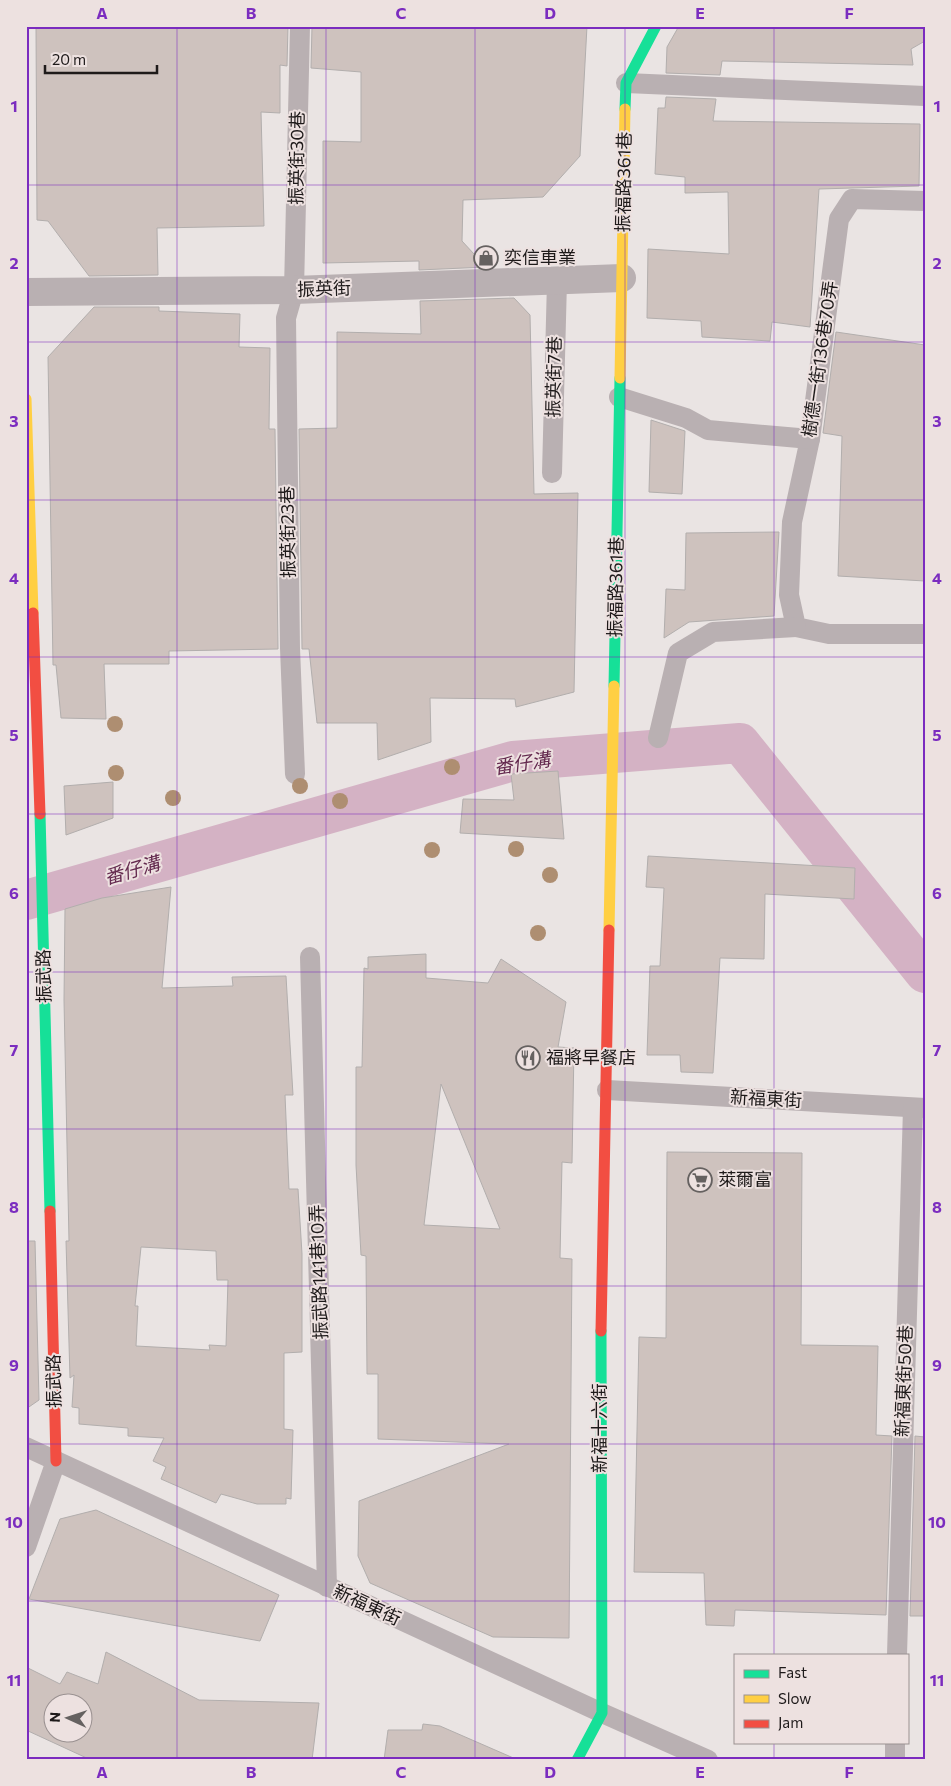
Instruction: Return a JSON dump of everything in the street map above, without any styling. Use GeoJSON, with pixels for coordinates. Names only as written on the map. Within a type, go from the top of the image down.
{"type":"FeatureCollection","features":[{"type":"Feature","properties":{"kind":"street","name":"振福路361巷"},"geometry":{"type":"LineString","coordinates":[[607,1090],[626,83],[656,26]]}},
{"type":"Feature","properties":{"kind":"street","name":"振英街"},"geometry":{"type":"LineString","coordinates":[[26,292],[294,290],[622,278]]}},
{"type":"Feature","properties":{"kind":"street","name":"振武路"},"geometry":{"type":"LineString","coordinates":[[26,399],[40,807],[56,1461]]}},
{"type":"Feature","properties":{"kind":"street","name":"新福十六街"},"geometry":{"type":"LineString","coordinates":[[577,1760],[602,1713],[600,1376],[607,1090]]}},
{"type":"Feature","properties":{"kind":"lane","name":"振英街30巷"},"geometry":{"type":"LineString","coordinates":[[294,290],[300,26]]}},
{"type":"Feature","properties":{"kind":"lane"},"geometry":{"type":"LineString","coordinates":[[626,83],[925,96]]}},
{"type":"Feature","properties":{"kind":"lane","name":"樹德一街136巷70弄"},"geometry":{"type":"LineString","coordinates":[[796,627],[789,595],[792,522],[810,439],[839,219],[852,199],[925,201]]}},
{"type":"Feature","properties":{"kind":"lane","name":"振英街7巷"},"geometry":{"type":"LineString","coordinates":[[552,473],[557,281]]}},
{"type":"Feature","properties":{"kind":"lane","name":"振英街23巷"},"geometry":{"type":"LineString","coordinates":[[294,290],[286,318],[290,648],[295,774]]}},
{"type":"Feature","properties":{"kind":"lane"},"geometry":{"type":"LineString","coordinates":[[619,397],[686,418],[708,430],[810,439]]}},
{"type":"Feature","properties":{"kind":"lane"},"geometry":{"type":"LineString","coordinates":[[658,738],[678,653],[713,632],[796,627],[829,634],[925,634]]}},
{"type":"Feature","properties":{"kind":"lane","name":"振武路141巷10弄"},"geometry":{"type":"LineString","coordinates":[[310,957],[328,1587]]}},
{"type":"Feature","properties":{"kind":"lane","name":"新福東街"},"geometry":{"type":"LineString","coordinates":[[607,1090],[919,1108]]}},
{"type":"Feature","properties":{"kind":"lane","name":"新福東街50巷"},"geometry":{"type":"LineString","coordinates":[[897,1654],[919,1108]]}},
{"type":"Feature","properties":{"kind":"lane","name":"新福東街"},"geometry":{"type":"LineString","coordinates":[[26,1447],[708,1760]]}},
{"type":"Feature","properties":{"kind":"lane","name":"振武路"},"geometry":{"type":"LineString","coordinates":[[26,1547],[56,1461]]}},
{"type":"Feature","properties":{"kind":"lane"},"geometry":{"type":"LineString","coordinates":[[894,1760],[895,1744]]}},
{"type":"Feature","properties":{"kind":"building"},"geometry":{"type":"Polygon","coordinates":[[[36,26],[288,26],[287,66],[280,65],[280,113],[261,112],[264,226],[157,228],[158,275],[89,276],[48,221],[37,220],[36,26]]]}},
{"type":"Feature","properties":{"kind":"building"},"geometry":{"type":"Polygon","coordinates":[[[312,26],[587,26],[580,156],[543,197],[463,200],[462,241],[486,267],[419,270],[419,261],[323,263],[323,141],[361,142],[361,72],[311,68],[312,26]]]}},
{"type":"Feature","properties":{"kind":"building"},"geometry":{"type":"Polygon","coordinates":[[[679,26],[925,26],[925,41],[911,49],[913,65],[722,61],[720,75],[666,73],[667,47],[679,26]]]}},
{"type":"Feature","properties":{"kind":"building"},"geometry":{"type":"Polygon","coordinates":[[[666,97],[716,99],[713,121],[920,124],[919,186],[819,189],[810,327],[772,322],[770,341],[702,337],[701,321],[647,318],[648,249],[729,254],[728,192],[685,193],[685,177],[655,174],[658,108],[665,108],[666,97]]]}},
{"type":"Feature","properties":{"kind":"building"},"geometry":{"type":"Polygon","coordinates":[[[514,298],[530,315],[534,494],[578,493],[574,692],[516,707],[515,699],[430,698],[431,742],[378,760],[377,723],[317,723],[309,649],[302,649],[299,429],[337,428],[337,332],[421,334],[420,301],[514,298]]]}},
{"type":"Feature","properties":{"kind":"building"},"geometry":{"type":"Polygon","coordinates":[[[94,307],[159,307],[159,311],[240,314],[239,347],[270,348],[269,429],[275,429],[278,649],[169,651],[169,664],[104,664],[106,719],[61,718],[56,665],[53,665],[48,357],[94,307]]]}},
{"type":"Feature","properties":{"kind":"building"},"geometry":{"type":"Polygon","coordinates":[[[836,332],[925,345],[925,581],[838,576],[842,436],[823,433],[836,332]]]}},
{"type":"Feature","properties":{"kind":"building"},"geometry":{"type":"Polygon","coordinates":[[[651,420],[685,431],[682,494],[649,492],[651,420]]]}},
{"type":"Feature","properties":{"kind":"building"},"geometry":{"type":"Polygon","coordinates":[[[779,532],[774,616],[689,622],[664,638],[666,589],[685,590],[686,533],[779,532]]]}},
{"type":"Feature","properties":{"kind":"building"},"geometry":{"type":"Polygon","coordinates":[[[558,771],[564,839],[460,833],[463,799],[514,800],[511,774],[558,771]]]}},
{"type":"Feature","properties":{"kind":"building"},"geometry":{"type":"Polygon","coordinates":[[[113,782],[113,818],[66,835],[64,786],[113,782]]]}},
{"type":"Feature","properties":{"kind":"building"},"geometry":{"type":"Polygon","coordinates":[[[648,856],[855,868],[854,899],[765,894],[764,959],[720,958],[713,1073],[681,1072],[680,1055],[647,1055],[650,966],[660,966],[664,888],[646,887],[648,856]]]}},
{"type":"Feature","properties":{"kind":"building"},"geometry":{"type":"Polygon","coordinates":[[[171,887],[162,988],[233,986],[232,977],[286,976],[293,1095],[285,1095],[289,1189],[298,1189],[302,1254],[302,1352],[284,1353],[284,1429],[293,1430],[291,1499],[286,1498],[286,1504],[257,1504],[221,1494],[216,1503],[161,1479],[166,1467],[153,1461],[164,1438],[128,1436],[128,1428],[79,1424],[79,1408],[72,1407],[74,1375],[70,1378],[66,1241],[69,1241],[64,1000],[65,909],[102,898],[171,887]],[[141,1247],[135,1306],[138,1306],[136,1346],[210,1350],[209,1345],[226,1346],[228,1280],[217,1280],[216,1251],[141,1247]]]}},
{"type":"Feature","properties":{"kind":"building"},"geometry":{"type":"Polygon","coordinates":[[[426,954],[426,978],[488,983],[501,959],[566,1002],[558,1047],[574,1048],[572,1163],[562,1162],[560,1258],[572,1259],[569,1638],[493,1637],[370,1583],[358,1556],[359,1501],[509,1444],[378,1439],[378,1374],[367,1374],[366,1256],[361,1255],[356,1165],[356,1067],[362,1067],[364,968],[368,969],[368,957],[426,954]],[[441,1084],[424,1225],[500,1229],[441,1084]]]}},
{"type":"Feature","properties":{"kind":"building"},"geometry":{"type":"Polygon","coordinates":[[[667,1152],[802,1153],[801,1345],[878,1346],[876,1435],[892,1436],[886,1615],[735,1610],[734,1626],[706,1625],[704,1573],[634,1572],[639,1337],[666,1338],[667,1152]]]}},
{"type":"Feature","properties":{"kind":"building"},"geometry":{"type":"Polygon","coordinates":[[[26,1241],[35,1241],[39,1400],[26,1409],[26,1241]]]}},
{"type":"Feature","properties":{"kind":"building"},"geometry":{"type":"Polygon","coordinates":[[[915,1436],[925,1437],[925,1616],[910,1616],[915,1436]]]}},
{"type":"Feature","properties":{"kind":"building"},"geometry":{"type":"Polygon","coordinates":[[[96,1510],[279,1595],[260,1641],[29,1599],[60,1519],[96,1510]]]}},
{"type":"Feature","properties":{"kind":"building"},"geometry":{"type":"Polygon","coordinates":[[[106,1652],[199,1700],[319,1703],[312,1760],[91,1760],[56,1744],[92,1744],[92,1694],[42,1694],[42,1737],[26,1730],[26,1667],[60,1684],[67,1672],[98,1684],[106,1652]]]}},
{"type":"Feature","properties":{"kind":"building"},"geometry":{"type":"Polygon","coordinates":[[[423,1724],[440,1726],[518,1760],[384,1760],[388,1730],[422,1730],[423,1724]]]}},
{"type":"Feature","properties":{"kind":"waterway","name":"番仔溝"},"geometry":{"type":"LineString","coordinates":[[26,900],[513,761],[740,743],[925,973]]}},
{"type":"Feature","properties":{"kind":"traffic: fast"},"geometry":{"type":"LineString","coordinates":[[625,109],[626,83],[656,26]]}},
{"type":"Feature","properties":{"kind":"traffic: fast"},"geometry":{"type":"LineString","coordinates":[[614,686],[620,378]]}},
{"type":"Feature","properties":{"kind":"traffic: fast"},"geometry":{"type":"LineString","coordinates":[[40,814],[50,1211]]}},
{"type":"Feature","properties":{"kind":"traffic: fast"},"geometry":{"type":"LineString","coordinates":[[577,1760],[602,1713],[601,1331]]}},
{"type":"Feature","properties":{"kind":"traffic: slow"},"geometry":{"type":"LineString","coordinates":[[620,378],[625,109]]}},
{"type":"Feature","properties":{"kind":"traffic: slow"},"geometry":{"type":"LineString","coordinates":[[26,399],[33,613]]}},
{"type":"Feature","properties":{"kind":"traffic: slow"},"geometry":{"type":"LineString","coordinates":[[609,930],[614,686]]}},
{"type":"Feature","properties":{"kind":"traffic: jam"},"geometry":{"type":"LineString","coordinates":[[33,613],[40,814]]}},
{"type":"Feature","properties":{"kind":"traffic: jam"},"geometry":{"type":"LineString","coordinates":[[601,1331],[609,930]]}},
{"type":"Feature","properties":{"kind":"traffic: jam"},"geometry":{"type":"LineString","coordinates":[[50,1211],[56,1461]]}},
{"type":"Feature","properties":{"kind":"place","name":"奕信車業"},"geometry":{"type":"Point","coordinates":[486,258]}},
{"type":"Feature","properties":{"kind":"place","name":"福將早餐店"},"geometry":{"type":"Point","coordinates":[528,1058]}},
{"type":"Feature","properties":{"kind":"place","name":"萊爾富"},"geometry":{"type":"Point","coordinates":[700,1180]}}]}
